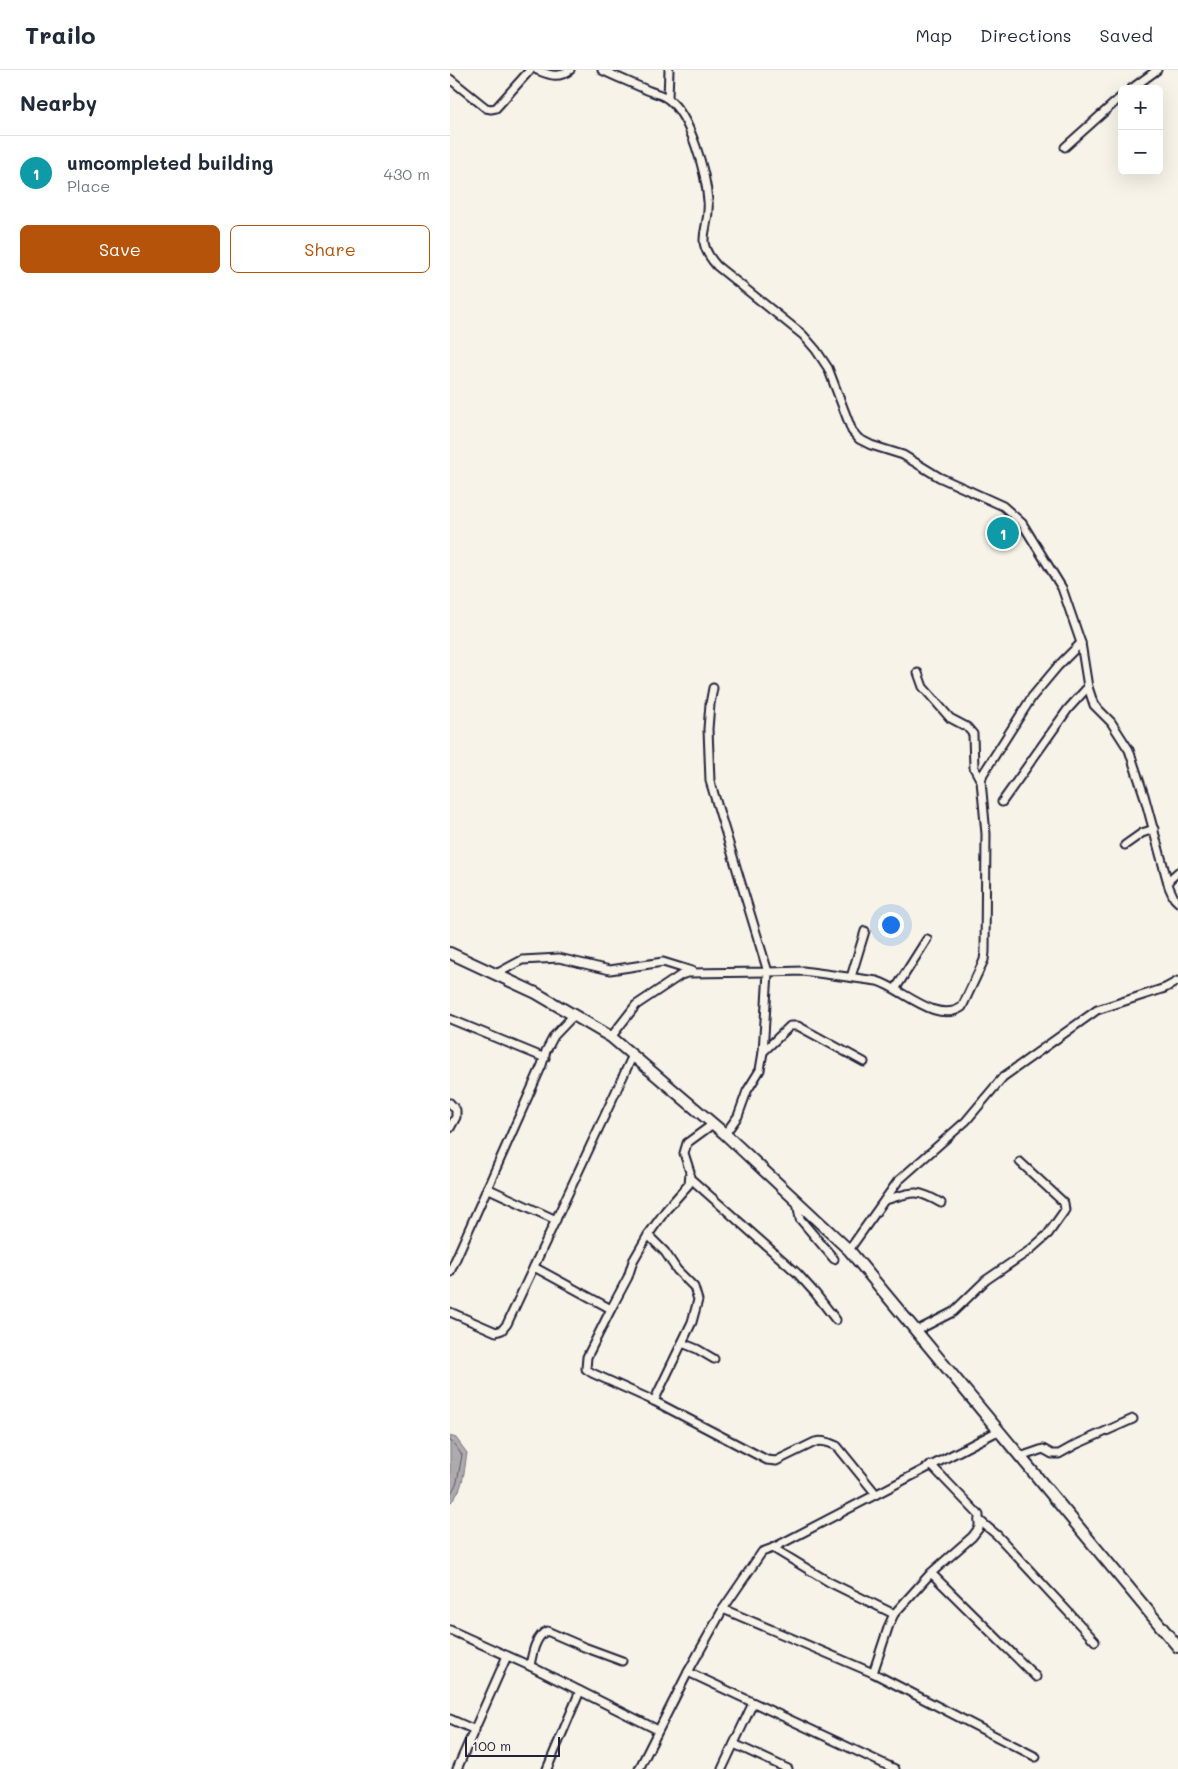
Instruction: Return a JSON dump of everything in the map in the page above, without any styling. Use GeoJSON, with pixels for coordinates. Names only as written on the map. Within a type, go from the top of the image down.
{"type":"FeatureCollection","features":[{"type":"Feature","properties":{"kind":"main road"},"geometry":{"type":"LineString","coordinates":[[450,952],[536,993],[611,1036],[725,1134],[850,1250],[1178,1647]]}},
{"type":"Feature","properties":{"kind":"street"},"geometry":{"type":"LineString","coordinates":[[450,79],[486,108],[491,109],[496,108],[530,70]]}},
{"type":"Feature","properties":{"kind":"street"},"geometry":{"type":"LineString","coordinates":[[537,70],[551,76],[565,74],[570,70]]}},
{"type":"Feature","properties":{"kind":"street"},"geometry":{"type":"LineString","coordinates":[[602,70],[668,98],[679,110],[696,144],[708,202],[703,238],[704,247],[709,257],[717,266],[803,335],[816,350],[828,368],[852,431],[859,439],[871,445],[903,455],[939,476],[1003,506],[1022,523],[1062,588],[1081,643],[1088,686],[1094,705],[1111,722],[1129,750],[1168,881],[1174,898],[1178,902]]}},
{"type":"Feature","properties":{"kind":"street"},"geometry":{"type":"LineString","coordinates":[[668,98],[669,70]]}},
{"type":"Feature","properties":{"kind":"street"},"geometry":{"type":"LineString","coordinates":[[1137,85],[1157,70]]}},
{"type":"Feature","properties":{"kind":"street"},"geometry":{"type":"LineString","coordinates":[[1065,147],[1118,100]]}},
{"type":"Feature","properties":{"kind":"street"},"geometry":{"type":"LineString","coordinates":[[981,781],[986,768],[1032,697],[1058,666],[1081,643]]}},
{"type":"Feature","properties":{"kind":"street"},"geometry":{"type":"LineString","coordinates":[[611,1036],[630,1011],[643,999],[681,975],[695,972],[803,970],[877,980],[896,988],[933,1009],[946,1012],[956,1011],[962,1007],[984,960],[985,952],[986,834],[981,781],[974,768],[973,734],[967,727],[950,718],[923,687],[918,674]]}},
{"type":"Feature","properties":{"kind":"street"},"geometry":{"type":"LineString","coordinates":[[1002,802],[1068,709],[1088,686]]}},
{"type":"Feature","properties":{"kind":"street"},"geometry":{"type":"LineString","coordinates":[[714,688],[710,704],[708,729],[710,781],[768,972],[763,1052],[757,1076],[747,1091],[738,1116],[725,1134]]}},
{"type":"Feature","properties":{"kind":"street"},"geometry":{"type":"LineString","coordinates":[[1125,845],[1142,833],[1154,829]]}},
{"type":"Feature","properties":{"kind":"street"},"geometry":{"type":"LineString","coordinates":[[1168,881],[1178,872]]}},
{"type":"Feature","properties":{"kind":"street"},"geometry":{"type":"LineString","coordinates":[[851,977],[865,931]]}},
{"type":"Feature","properties":{"kind":"street"},"geometry":{"type":"LineString","coordinates":[[896,988],[927,939]]}},
{"type":"Feature","properties":{"kind":"street"},"geometry":{"type":"LineString","coordinates":[[496,974],[522,960],[559,958],[610,970],[662,962],[695,972]]}},
{"type":"Feature","properties":{"kind":"street"},"geometry":{"type":"LineString","coordinates":[[850,1250],[898,1181],[966,1121],[1003,1077],[1097,1010],[1165,988],[1178,981]]}},
{"type":"Feature","properties":{"kind":"street"},"geometry":{"type":"LineString","coordinates":[[450,1272],[545,1058],[546,1051],[554,1036],[574,1015]]}},
{"type":"Feature","properties":{"kind":"street"},"geometry":{"type":"LineString","coordinates":[[450,1019],[545,1058]]}},
{"type":"Feature","properties":{"kind":"street"},"geometry":{"type":"LineString","coordinates":[[763,1052],[790,1026],[794,1025],[864,1062]]}},
{"type":"Feature","properties":{"kind":"street"},"geometry":{"type":"LineString","coordinates":[[450,1312],[496,1332],[502,1330],[507,1324],[633,1055]]}},
{"type":"Feature","properties":{"kind":"street"},"geometry":{"type":"LineString","coordinates":[[450,1103],[456,1110],[456,1117],[450,1128]]}},
{"type":"Feature","properties":{"kind":"street"},"geometry":{"type":"LineString","coordinates":[[713,1124],[687,1143],[685,1147],[684,1153],[691,1179],[797,1273],[836,1320]]}},
{"type":"Feature","properties":{"kind":"street"},"geometry":{"type":"LineString","coordinates":[[916,1331],[953,1312],[986,1280],[1030,1250],[1048,1234],[1065,1210],[1064,1203],[1020,1162]]}},
{"type":"Feature","properties":{"kind":"street"},"geometry":{"type":"LineString","coordinates":[[691,1179],[685,1190],[666,1210],[648,1235],[633,1261],[628,1277],[587,1357],[586,1369],[654,1401],[767,1460],[776,1461],[815,1442],[831,1443],[837,1446],[876,1494]]}},
{"type":"Feature","properties":{"kind":"street"},"geometry":{"type":"LineString","coordinates":[[487,1188],[556,1220]]}},
{"type":"Feature","properties":{"kind":"street"},"geometry":{"type":"LineString","coordinates":[[885,1200],[908,1193],[921,1192],[941,1203]]}},
{"type":"Feature","properties":{"kind":"street"},"geometry":{"type":"LineString","coordinates":[[797,1202],[800,1219],[834,1258]]}},
{"type":"Feature","properties":{"kind":"street"},"geometry":{"type":"LineString","coordinates":[[648,1235],[694,1287],[698,1300],[692,1322],[654,1401]]}},
{"type":"Feature","properties":{"kind":"street"},"geometry":{"type":"LineString","coordinates":[[534,1267],[611,1309]]}},
{"type":"Feature","properties":{"kind":"street"},"geometry":{"type":"LineString","coordinates":[[682,1343],[698,1349],[714,1359]]}},
{"type":"Feature","properties":{"kind":"street"},"geometry":{"type":"LineString","coordinates":[[1020,1457],[1043,1449],[1052,1454],[1059,1454],[1133,1418]]}},
{"type":"Feature","properties":{"kind":"street"},"geometry":{"type":"LineString","coordinates":[[639,1769],[688,1672],[723,1609],[762,1552],[998,1431]]}},
{"type":"Feature","properties":{"kind":"street"},"geometry":{"type":"LineString","coordinates":[[873,1673],[894,1614],[932,1573],[972,1537],[979,1528],[979,1515],[931,1465]]}},
{"type":"Feature","properties":{"kind":"street"},"geometry":{"type":"LineString","coordinates":[[979,1520],[997,1535],[1095,1641]]}},
{"type":"Feature","properties":{"kind":"street"},"geometry":{"type":"LineString","coordinates":[[773,1548],[829,1582],[894,1614]]}},
{"type":"Feature","properties":{"kind":"street"},"geometry":{"type":"LineString","coordinates":[[932,1573],[1036,1677]]}},
{"type":"Feature","properties":{"kind":"street"},"geometry":{"type":"LineString","coordinates":[[723,1609],[873,1673],[1036,1757]]}},
{"type":"Feature","properties":{"kind":"street"},"geometry":{"type":"LineString","coordinates":[[450,1630],[530,1666],[658,1730]]}},
{"type":"Feature","properties":{"kind":"street"},"geometry":{"type":"LineString","coordinates":[[530,1666],[532,1655],[540,1637],[543,1633],[547,1632],[584,1648],[622,1661]]}},
{"type":"Feature","properties":{"kind":"street"},"geometry":{"type":"LineString","coordinates":[[457,1769],[507,1656]]}},
{"type":"Feature","properties":{"kind":"street"},"geometry":{"type":"LineString","coordinates":[[688,1672],[895,1769]]}},
{"type":"Feature","properties":{"kind":"street"},"geometry":{"type":"LineString","coordinates":[[547,1769],[580,1691]]}},
{"type":"Feature","properties":{"kind":"street"},"geometry":{"type":"LineString","coordinates":[[722,1769],[753,1702]]}},
{"type":"Feature","properties":{"kind":"street"},"geometry":{"type":"LineString","coordinates":[[450,1719],[475,1730]]}},
{"type":"Feature","properties":{"kind":"street"},"geometry":{"type":"LineString","coordinates":[[734,1744],[788,1769]]}},
{"type":"Feature","properties":{"kind":"water"},"geometry":{"type":"Polygon","coordinates":[[[450,1436],[456,1438],[467,1453],[461,1486],[450,1503],[450,1436]]]}},
{"type":"Feature","properties":{"kind":"place","name":"umcompleted building"},"geometry":{"type":"Point","coordinates":[1003,533]}}]}
